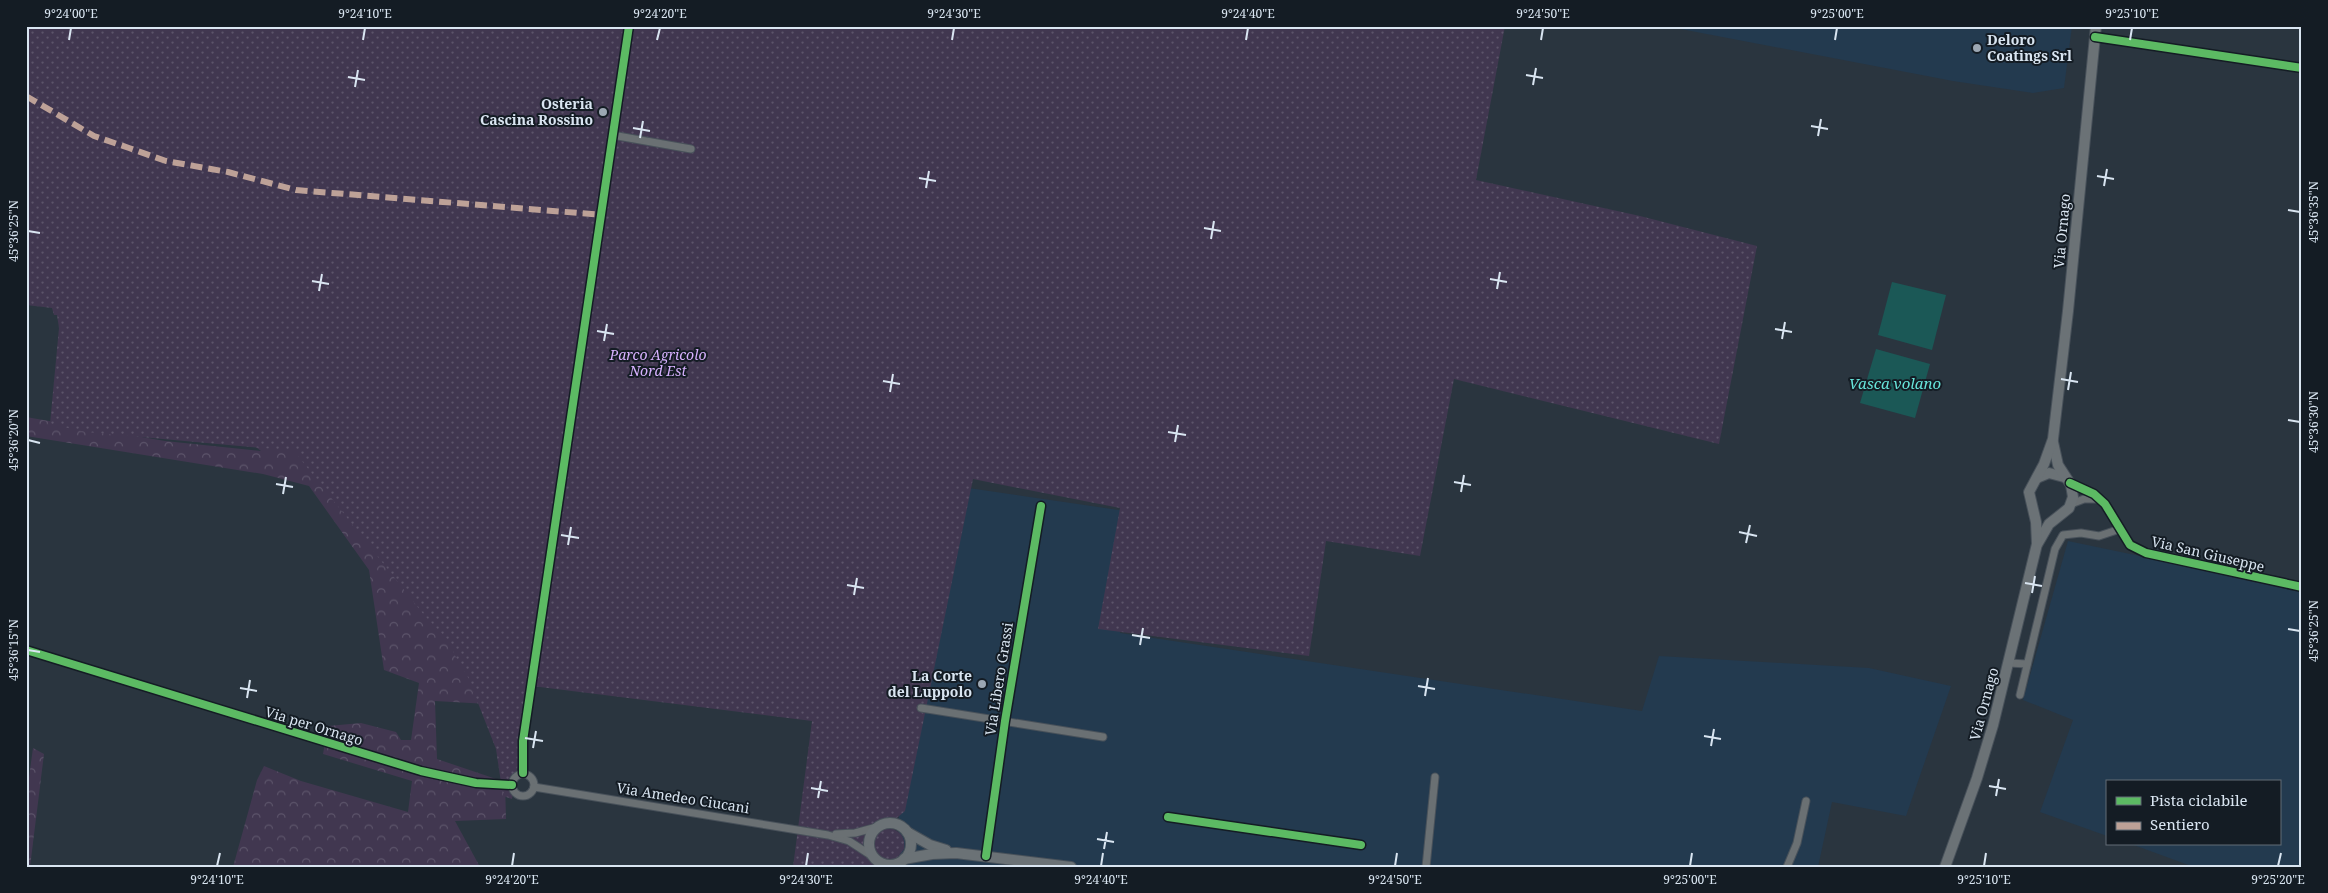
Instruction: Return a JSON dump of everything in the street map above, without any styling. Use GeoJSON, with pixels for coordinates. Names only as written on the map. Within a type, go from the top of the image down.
{"type":"FeatureCollection","features":[{"type":"Feature","properties":{"kind":"main road","name":"Via Ornago"},"geometry":{"type":"LineString","coordinates":[[2037,544],[2049,524],[2071,504],[2073,493],[2056,460],[2053,439],[2069,302],[2096,26]]}},
{"type":"Feature","properties":{"kind":"main road","name":"Via Ornago"},"geometry":{"type":"LineString","coordinates":[[1945,867],[1977,778],[2009,663],[2037,544],[2036,522],[2029,492],[2037,478],[2053,439]]}},
{"type":"Feature","properties":{"kind":"main road"},"geometry":{"type":"LineString","coordinates":[[2037,478],[2049,473],[2067,480]]}},
{"type":"Feature","properties":{"kind":"main road"},"geometry":{"type":"LineString","coordinates":[[2032,505],[2044,515],[2059,515]]}},
{"type":"Feature","properties":{"kind":"main road","name":"Via Amedeo Ciucani"},"geometry":{"type":"LineString","coordinates":[[877,827],[892,823],[902,827],[907,832],[930,845],[956,853]]}},
{"type":"Feature","properties":{"kind":"main road"},"geometry":{"type":"LineString","coordinates":[[877,827],[869,841],[877,861]]}},
{"type":"Feature","properties":{"kind":"main road"},"geometry":{"type":"LineString","coordinates":[[902,862],[911,845],[907,832]]}},
{"type":"Feature","properties":{"kind":"main road","name":"Via Amedeo Ciucani"},"geometry":{"type":"LineString","coordinates":[[877,861],[890,865],[929,854],[956,853],[1071,867]]}},
{"type":"Feature","properties":{"kind":"street"},"geometry":{"type":"LineString","coordinates":[[523,773],[523,741],[600,234],[612,135],[629,26]]}},
{"type":"Feature","properties":{"kind":"street"},"geometry":{"type":"LineString","coordinates":[[2095,37],[2302,68]]}},
{"type":"Feature","properties":{"kind":"street"},"geometry":{"type":"LineString","coordinates":[[612,135],[691,149]]}},
{"type":"Feature","properties":{"kind":"street","name":"Via San Giuseppe"},"geometry":{"type":"LineString","coordinates":[[2067,480],[2099,499],[2110,508],[2130,546],[2146,553],[2302,587]]}},
{"type":"Feature","properties":{"kind":"street"},"geometry":{"type":"LineString","coordinates":[[2071,504],[2084,499],[2099,499]]}},
{"type":"Feature","properties":{"kind":"street","name":"Via Libero Grassi"},"geometry":{"type":"LineString","coordinates":[[986,856],[1004,721],[1040,506]]}},
{"type":"Feature","properties":{"kind":"street"},"geometry":{"type":"LineString","coordinates":[[2020,695],[2055,549],[2063,535],[2081,533],[2099,536],[2120,529]]}},
{"type":"Feature","properties":{"kind":"street","name":"Via per Ornago"},"geometry":{"type":"LineString","coordinates":[[26,650],[421,771],[476,782],[512,785]]}},
{"type":"Feature","properties":{"kind":"street"},"geometry":{"type":"LineString","coordinates":[[2009,663],[2027,664]]}},
{"type":"Feature","properties":{"kind":"street","name":"Via Libero Grassi"},"geometry":{"type":"LineString","coordinates":[[921,708],[1103,737]]}},
{"type":"Feature","properties":{"kind":"street"},"geometry":{"type":"LineString","coordinates":[[523,773],[531,777],[534,788],[529,794],[522,796],[514,792],[512,785],[513,778],[523,773]]}},
{"type":"Feature","properties":{"kind":"street"},"geometry":{"type":"LineString","coordinates":[[1426,867],[1435,777]]}},
{"type":"Feature","properties":{"kind":"street","name":"Via Amedeo Ciucani"},"geometry":{"type":"LineString","coordinates":[[534,788],[828,835],[849,842],[877,861]]}},
{"type":"Feature","properties":{"kind":"street"},"geometry":{"type":"LineString","coordinates":[[1787,867],[1797,843],[1806,801]]}},
{"type":"Feature","properties":{"kind":"street"},"geometry":{"type":"LineString","coordinates":[[1168,817],[1361,845]]}},
{"type":"Feature","properties":{"kind":"street","name":"Via Amedeo Ciucani"},"geometry":{"type":"LineString","coordinates":[[828,835],[851,834],[877,827]]}},
{"type":"Feature","properties":{"kind":"shaded area"},"geometry":{"type":"Polygon","coordinates":[[[1665,26],[2072,26],[2064,88],[2033,93],[1953,81],[1665,26]]]}},
{"type":"Feature","properties":{"kind":"shaded area"},"geometry":{"type":"Polygon","coordinates":[[[948,485],[1139,513],[1120,633],[1642,711],[1659,656],[1869,668],[1951,686],[1906,816],[1832,802],[1818,867],[897,867],[899,813],[948,485]]]}},
{"type":"Feature","properties":{"kind":"shaded area"},"geometry":{"type":"Polygon","coordinates":[[[2068,541],[2302,590],[2302,867],[2194,867],[2136,846],[2280,846],[2280,780],[2106,780],[2106,836],[2040,812],[2073,720],[2023,700],[2068,541]]]}},
{"type":"Feature","properties":{"kind":"green space","name":"Parco Agricolo Nord Est"},"geometry":{"type":"Polygon","coordinates":[[[26,26],[1505,26],[1476,180],[1640,216],[1757,246],[1719,444],[1454,379],[1420,556],[1326,541],[1309,656],[1098,629],[1120,508],[973,479],[905,811],[892,822],[890,828],[901,835],[904,841],[904,849],[897,858],[895,867],[793,867],[812,721],[532,686],[512,799],[503,796],[496,749],[467,675],[459,664],[448,640],[424,615],[294,451],[86,432],[50,424],[59,328],[57,315],[54,315],[52,308],[26,305],[26,26]]]}},
{"type":"Feature","properties":{"kind":"green space"},"geometry":{"type":"Polygon","coordinates":[[[173,384],[368,448],[488,704],[435,701],[437,759],[505,782],[506,819],[455,821],[480,867],[233,867],[257,780],[264,766],[301,781],[408,812],[412,781],[323,754],[328,726],[361,723],[396,732],[401,740],[411,740],[419,683],[384,670],[369,570],[309,486],[263,474],[26,436],[26,417],[165,441],[261,451],[173,384]]]}},
{"type":"Feature","properties":{"kind":"green space"},"geometry":{"type":"Polygon","coordinates":[[[33,748],[44,754],[30,867],[26,867],[26,799],[33,748]]]}},
{"type":"Feature","properties":{"kind":"water","name":"Vasca volano"},"geometry":{"type":"Polygon","coordinates":[[[1892,282],[1946,295],[1932,350],[1878,335],[1892,282]]]}},
{"type":"Feature","properties":{"kind":"water","name":"Vasca volano"},"geometry":{"type":"Polygon","coordinates":[[[1876,349],[1930,364],[1915,418],[1860,403],[1876,349]]]}},
{"type":"Feature","properties":{"kind":"marked path"},"geometry":{"type":"LineString","coordinates":[[26,96],[94,136],[166,161],[228,172],[296,190],[603,215]]}},
{"type":"Feature","properties":{"kind":"cycle path"},"geometry":{"type":"LineString","coordinates":[[523,773],[523,741],[629,26]]}},
{"type":"Feature","properties":{"kind":"cycle path"},"geometry":{"type":"LineString","coordinates":[[2095,37],[2302,68]]}},
{"type":"Feature","properties":{"kind":"cycle path"},"geometry":{"type":"LineString","coordinates":[[2070,483],[2094,494],[2105,504],[2130,545],[2146,553],[2302,587]]}},
{"type":"Feature","properties":{"kind":"cycle path"},"geometry":{"type":"LineString","coordinates":[[986,856],[1005,721],[1041,506]]}},
{"type":"Feature","properties":{"kind":"cycle path"},"geometry":{"type":"LineString","coordinates":[[26,650],[421,771],[476,783],[512,785]]}},
{"type":"Feature","properties":{"kind":"cycle path"},"geometry":{"type":"LineString","coordinates":[[1168,817],[1361,845]]}},
{"type":"Feature","properties":{"kind":"place","name":"Deloro Coatings Srl"},"geometry":{"type":"Point","coordinates":[1977,48]}},
{"type":"Feature","properties":{"kind":"place","name":"Osteria Cascina Rossino"},"geometry":{"type":"Point","coordinates":[603,112]}},
{"type":"Feature","properties":{"kind":"place","name":"La Corte del Luppolo"},"geometry":{"type":"Point","coordinates":[982,684]}}]}
